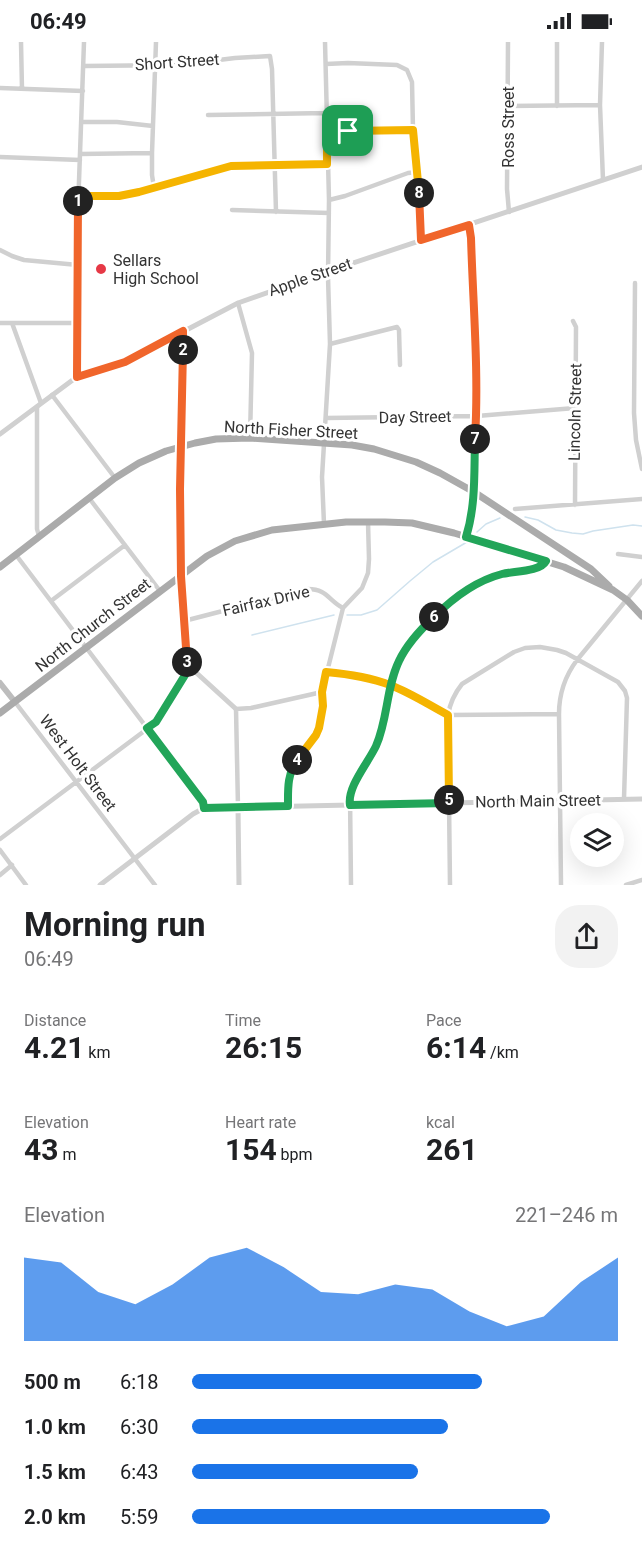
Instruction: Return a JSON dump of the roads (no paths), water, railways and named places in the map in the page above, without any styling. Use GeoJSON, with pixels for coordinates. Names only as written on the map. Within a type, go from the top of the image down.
{"type":"FeatureCollection","features":[{"type":"Feature","properties":{"kind":"main road","name":"North Fisher Street"},"geometry":{"type":"LineString","coordinates":[[0,567],[115,478],[139,463],[181,446],[216,439],[250,438],[364,447],[401,456],[432,469],[474,492],[591,568],[613,590]]}},
{"type":"Feature","properties":{"kind":"main road","name":"North Church Street"},"geometry":{"type":"LineString","coordinates":[[0,713],[207,556],[245,537],[279,529],[369,522],[438,528],[546,561],[574,572],[613,590],[627,600],[642,616]]}},
{"type":"Feature","properties":{"kind":"main road","name":"West Holt Street"},"geometry":{"type":"LineString","coordinates":[[0,683],[15,702]]}},
{"type":"Feature","properties":{"kind":"street"},"geometry":{"type":"LineString","coordinates":[[21,42],[22,89]]}},
{"type":"Feature","properties":{"kind":"street"},"geometry":{"type":"LineString","coordinates":[[77,377],[78,196],[84,42]]}},
{"type":"Feature","properties":{"kind":"street"},"geometry":{"type":"LineString","coordinates":[[154,188],[152,153],[156,42]]}},
{"type":"Feature","properties":{"kind":"street"},"geometry":{"type":"LineString","coordinates":[[324,524],[322,477],[330,344],[325,42]]}},
{"type":"Feature","properties":{"kind":"street","name":"Ross Street"},"geometry":{"type":"LineString","coordinates":[[508,42],[507,189],[509,212]]}},
{"type":"Feature","properties":{"kind":"street"},"geometry":{"type":"LineString","coordinates":[[557,42],[557,106]]}},
{"type":"Feature","properties":{"kind":"street"},"geometry":{"type":"LineString","coordinates":[[602,42],[600,105],[603,180]]}},
{"type":"Feature","properties":{"kind":"street","name":"Short Street"},"geometry":{"type":"LineString","coordinates":[[84,66],[189,65],[235,58],[270,56],[273,115]]}},
{"type":"Feature","properties":{"kind":"street"},"geometry":{"type":"LineString","coordinates":[[326,64],[394,65],[407,70],[412,82],[421,240]]}},
{"type":"Feature","properties":{"kind":"street"},"geometry":{"type":"LineString","coordinates":[[0,88],[83,91]]}},
{"type":"Feature","properties":{"kind":"street"},"geometry":{"type":"LineString","coordinates":[[508,106],[600,105]]}},
{"type":"Feature","properties":{"kind":"street"},"geometry":{"type":"LineString","coordinates":[[208,115],[326,113]]}},
{"type":"Feature","properties":{"kind":"street"},"geometry":{"type":"LineString","coordinates":[[273,115],[276,212]]}},
{"type":"Feature","properties":{"kind":"street"},"geometry":{"type":"LineString","coordinates":[[82,122],[153,126]]}},
{"type":"Feature","properties":{"kind":"street"},"geometry":{"type":"LineString","coordinates":[[327,131],[413,130]]}},
{"type":"Feature","properties":{"kind":"street"},"geometry":{"type":"LineString","coordinates":[[0,157],[80,157],[152,153]]}},
{"type":"Feature","properties":{"kind":"street"},"geometry":{"type":"LineString","coordinates":[[78,196],[125,195],[231,166],[327,164]]}},
{"type":"Feature","properties":{"kind":"street","name":"Apple Street"},"geometry":{"type":"LineString","coordinates":[[0,434],[77,377],[125,362],[238,303],[642,167]]}},
{"type":"Feature","properties":{"kind":"street"},"geometry":{"type":"LineString","coordinates":[[329,200],[408,173],[418,172]]}},
{"type":"Feature","properties":{"kind":"street"},"geometry":{"type":"LineString","coordinates":[[232,210],[329,213]]}},
{"type":"Feature","properties":{"kind":"street"},"geometry":{"type":"LineString","coordinates":[[466,537],[474,492],[477,416],[469,225]]}},
{"type":"Feature","properties":{"kind":"street"},"geometry":{"type":"LineString","coordinates":[[0,250],[24,260],[78,265]]}},
{"type":"Feature","properties":{"kind":"street"},"geometry":{"type":"LineString","coordinates":[[635,283],[634,427],[642,469]]}},
{"type":"Feature","properties":{"kind":"street"},"geometry":{"type":"LineString","coordinates":[[238,303],[252,353],[250,438]]}},
{"type":"Feature","properties":{"kind":"street","name":"Lincoln Street"},"geometry":{"type":"LineString","coordinates":[[573,321],[576,327],[575,505]]}},
{"type":"Feature","properties":{"kind":"street"},"geometry":{"type":"LineString","coordinates":[[0,323],[76,323]]}},
{"type":"Feature","properties":{"kind":"street"},"geometry":{"type":"LineString","coordinates":[[12,323],[39,405],[37,516],[39,537]]}},
{"type":"Feature","properties":{"kind":"street"},"geometry":{"type":"LineString","coordinates":[[330,344],[396,327],[399,330],[400,365]]}},
{"type":"Feature","properties":{"kind":"street"},"geometry":{"type":"LineString","coordinates":[[635,327],[642,327]]}},
{"type":"Feature","properties":{"kind":"street"},"geometry":{"type":"LineString","coordinates":[[183,331],[181,576],[187,659],[190,667],[236,710],[239,885]]}},
{"type":"Feature","properties":{"kind":"street"},"geometry":{"type":"LineString","coordinates":[[52,395],[115,478]]}},
{"type":"Feature","properties":{"kind":"street","name":"Day Street"},"geometry":{"type":"LineString","coordinates":[[326,418],[477,416],[575,408]]}},
{"type":"Feature","properties":{"kind":"street"},"geometry":{"type":"LineString","coordinates":[[89,498],[160,591]]}},
{"type":"Feature","properties":{"kind":"street"},"geometry":{"type":"LineString","coordinates":[[515,509],[642,500]]}},
{"type":"Feature","properties":{"kind":"street"},"geometry":{"type":"LineString","coordinates":[[288,806],[287,786],[290,772],[319,728],[326,672],[343,608],[362,588],[368,573],[369,522]]}},
{"type":"Feature","properties":{"kind":"street"},"geometry":{"type":"LineString","coordinates":[[51,601],[125,545]]}},
{"type":"Feature","properties":{"kind":"street"},"geometry":{"type":"LineString","coordinates":[[618,554],[642,557]]}},
{"type":"Feature","properties":{"kind":"street"},"geometry":{"type":"LineString","coordinates":[[16,555],[203,802],[204,808],[100,885]]}},
{"type":"Feature","properties":{"kind":"street"},"geometry":{"type":"LineString","coordinates":[[351,885],[349,800],[351,789],[380,737],[390,685],[398,662],[409,644],[461,593],[503,573],[539,568],[544,566],[546,561]]}},
{"type":"Feature","properties":{"kind":"street"},"geometry":{"type":"LineString","coordinates":[[561,885],[559,714],[562,687],[577,660],[642,581]]}},
{"type":"Feature","properties":{"kind":"street","name":"Fairfax Drive"},"geometry":{"type":"LineString","coordinates":[[184,621],[308,589],[316,589],[325,593],[343,608]]}},
{"type":"Feature","properties":{"kind":"street"},"geometry":{"type":"LineString","coordinates":[[450,885],[448,715],[452,698],[462,684],[514,652],[534,647],[557,650],[618,682],[625,691],[627,698],[624,799]]}},
{"type":"Feature","properties":{"kind":"street"},"geometry":{"type":"LineString","coordinates":[[0,839],[156,722],[190,667]]}},
{"type":"Feature","properties":{"kind":"street"},"geometry":{"type":"LineString","coordinates":[[326,672],[358,676],[390,685],[448,715],[559,714]]}},
{"type":"Feature","properties":{"kind":"street"},"geometry":{"type":"LineString","coordinates":[[236,710],[322,692]]}},
{"type":"Feature","properties":{"kind":"street","name":"West Holt Street"},"geometry":{"type":"LineString","coordinates":[[15,702],[155,885]]}},
{"type":"Feature","properties":{"kind":"street","name":"North Main Street"},"geometry":{"type":"LineString","coordinates":[[204,808],[642,799]]}},
{"type":"Feature","properties":{"kind":"street"},"geometry":{"type":"LineString","coordinates":[[0,850],[26,885]]}},
{"type":"Feature","properties":{"kind":"street"},"geometry":{"type":"LineString","coordinates":[[0,874],[12,866]]}},
{"type":"Feature","properties":{"kind":"street"},"geometry":{"type":"LineString","coordinates":[[626,885],[642,880]]}},
{"type":"Feature","properties":{"kind":"waterway"},"geometry":{"type":"LineString","coordinates":[[525,517],[538,520],[556,530],[583,534],[633,525],[642,526]]}},
{"type":"Feature","properties":{"kind":"waterway"},"geometry":{"type":"LineString","coordinates":[[477,532],[486,524],[500,518]]}},
{"type":"Feature","properties":{"kind":"waterway"},"geometry":{"type":"LineString","coordinates":[[347,615],[361,615],[377,610],[433,562],[467,542]]}},
{"type":"Feature","properties":{"kind":"waterway"},"geometry":{"type":"LineString","coordinates":[[252,635],[334,615]]}},
{"type":"Feature","properties":{"kind":"place","name":"Sellars High School"},"geometry":{"type":"Point","coordinates":[101,269]}}]}
